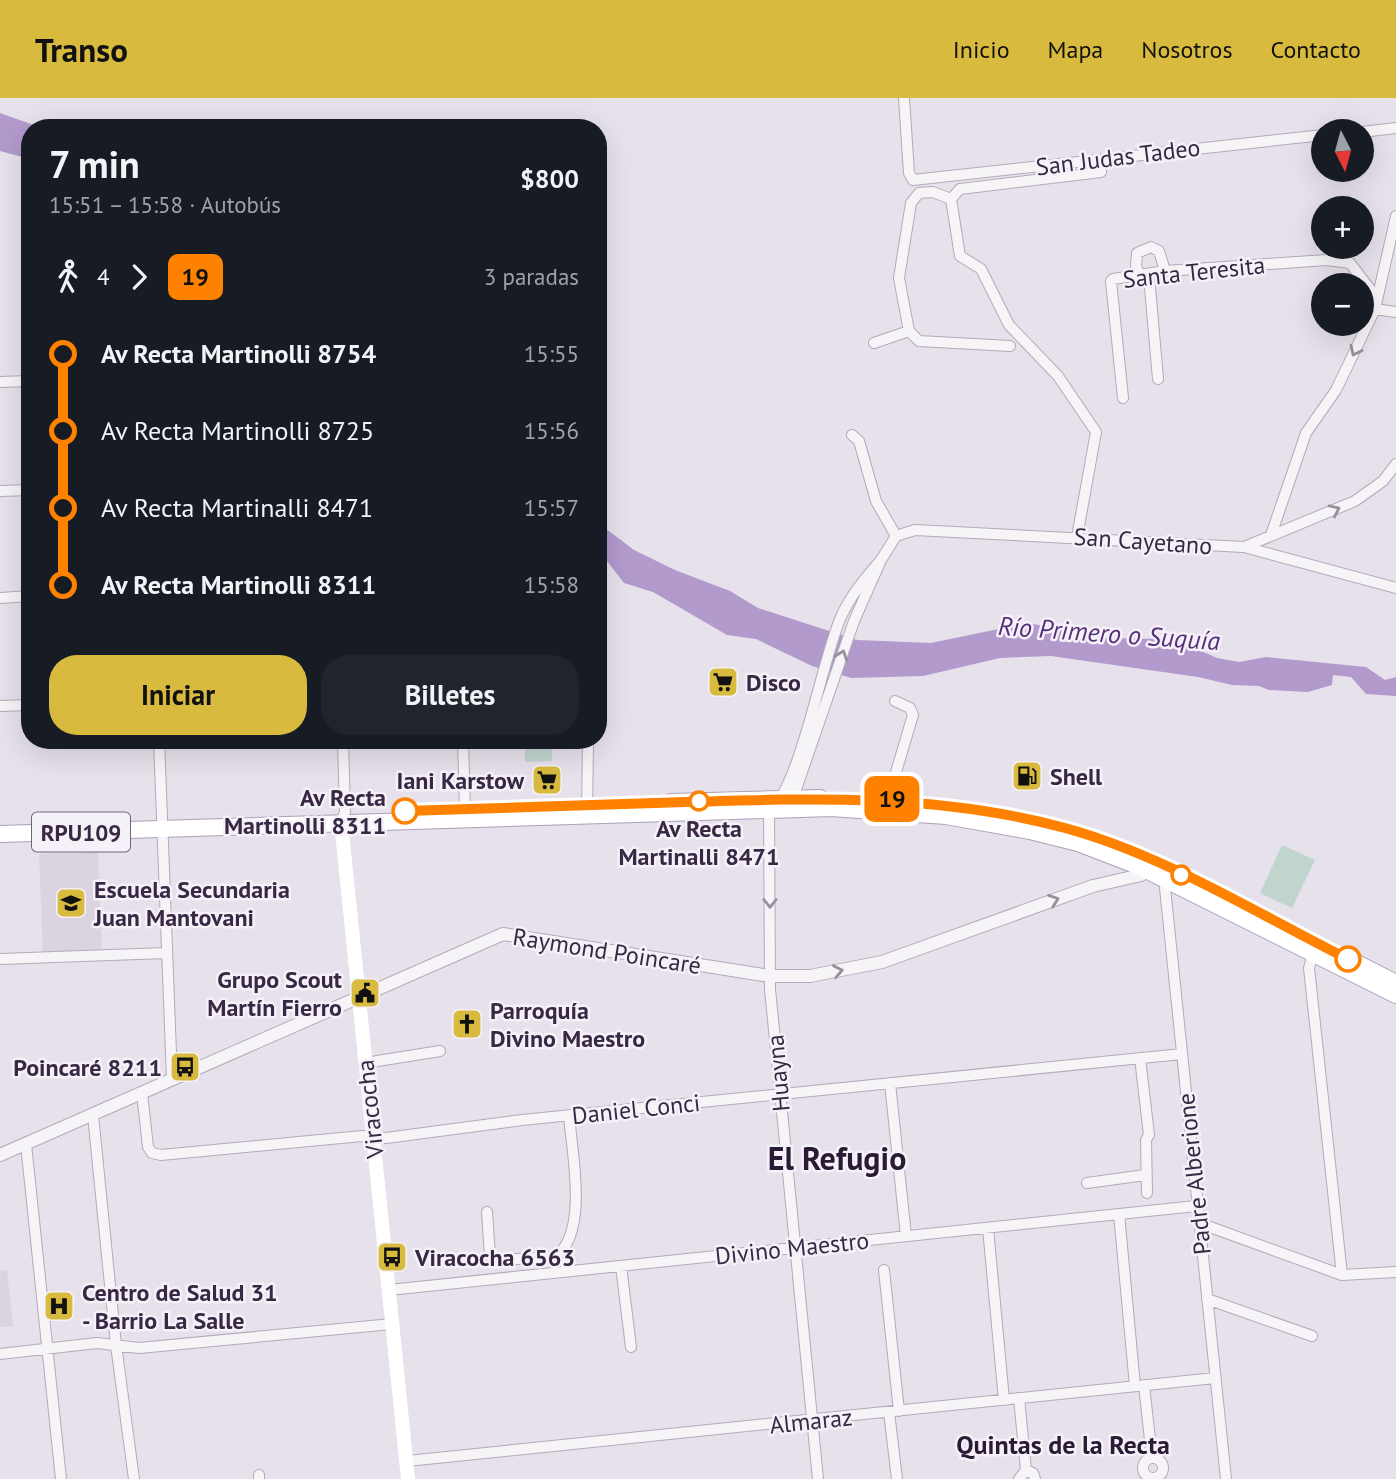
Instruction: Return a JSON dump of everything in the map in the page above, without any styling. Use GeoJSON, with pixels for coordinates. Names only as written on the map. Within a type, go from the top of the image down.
{"type":"FeatureCollection","features":[{"type":"Feature","properties":{"kind":"main road","name":"RPU109"},"geometry":{"type":"LineString","coordinates":[[0,834],[162,824],[888,799],[1049,824],[1092,836],[1314,948],[1396,995]]}},
{"type":"Feature","properties":{"kind":"main road","name":"RPU109"},"geometry":{"type":"LineString","coordinates":[[343,817],[465,809],[717,812],[785,804],[906,811],[1021,829],[1152,866]]}},
{"type":"Feature","properties":{"kind":"main road","name":"Viracocha"},"geometry":{"type":"LineString","coordinates":[[343,817],[358,998],[408,1479]]}},
{"type":"Feature","properties":{"kind":"main road","name":"RPU109"},"geometry":{"type":"LineString","coordinates":[[0,825],[162,824]]}},
{"type":"Feature","properties":{"kind":"main road","name":"RPU109"},"geometry":{"type":"LineString","coordinates":[[1314,948],[1396,983]]}},
{"type":"Feature","properties":{"kind":"street","name":"San Judas Tadeo"},"geometry":{"type":"LineString","coordinates":[[904,98],[909,173],[913,180],[1311,136]]}},
{"type":"Feature","properties":{"kind":"street"},"geometry":{"type":"LineString","coordinates":[[1374,130],[1396,128]]}},
{"type":"Feature","properties":{"kind":"street"},"geometry":{"type":"LineString","coordinates":[[951,199],[960,189],[1101,172]]}},
{"type":"Feature","properties":{"kind":"street"},"geometry":{"type":"LineString","coordinates":[[951,199],[923,192],[915,195],[911,202],[899,278],[909,331],[919,341],[1010,346]]}},
{"type":"Feature","properties":{"kind":"street"},"geometry":{"type":"LineString","coordinates":[[951,199],[960,256],[981,269],[1009,325],[1058,376],[1096,432],[1077,537]]}},
{"type":"Feature","properties":{"kind":"street"},"geometry":{"type":"LineString","coordinates":[[1271,535],[1306,433],[1336,390],[1375,303],[1396,216]]}},
{"type":"Feature","properties":{"kind":"street"},"geometry":{"type":"LineString","coordinates":[[1158,379],[1144,276],[1136,266],[1137,253],[1151,247],[1159,251],[1165,271]]}},
{"type":"Feature","properties":{"kind":"street","name":"Santa Teresita"},"geometry":{"type":"LineString","coordinates":[[1123,398],[1111,281],[1165,271],[1341,261],[1356,269],[1375,303]]}},
{"type":"Feature","properties":{"kind":"street"},"geometry":{"type":"LineString","coordinates":[[1375,303],[1396,312]]}},
{"type":"Feature","properties":{"kind":"street"},"geometry":{"type":"LineString","coordinates":[[874,342],[909,331]]}},
{"type":"Feature","properties":{"kind":"street"},"geometry":{"type":"LineString","coordinates":[[0,382],[21,381]]}},
{"type":"Feature","properties":{"kind":"street"},"geometry":{"type":"LineString","coordinates":[[785,804],[810,723],[818,684],[841,616],[855,602],[896,536],[876,501],[859,441],[852,435]]}},
{"type":"Feature","properties":{"kind":"street","name":"San Cayetano"},"geometry":{"type":"LineString","coordinates":[[896,536],[915,530],[1244,547],[1355,501],[1383,481],[1396,464]]}},
{"type":"Feature","properties":{"kind":"street"},"geometry":{"type":"LineString","coordinates":[[0,491],[21,490]]}},
{"type":"Feature","properties":{"kind":"street"},"geometry":{"type":"LineString","coordinates":[[1244,547],[1396,588]]}},
{"type":"Feature","properties":{"kind":"street"},"geometry":{"type":"LineString","coordinates":[[0,598],[21,597]]}},
{"type":"Feature","properties":{"kind":"street"},"geometry":{"type":"LineString","coordinates":[[785,804],[854,621],[855,602]]}},
{"type":"Feature","properties":{"kind":"street"},"geometry":{"type":"LineString","coordinates":[[888,799],[913,715],[910,708],[895,701]]}},
{"type":"Feature","properties":{"kind":"street"},"geometry":{"type":"LineString","coordinates":[[0,706],[21,705]]}},
{"type":"Feature","properties":{"kind":"street"},"geometry":{"type":"LineString","coordinates":[[159,749],[172,1079]]}},
{"type":"Feature","properties":{"kind":"street","name":"Viracocha"},"geometry":{"type":"LineString","coordinates":[[343,749],[343,817]]}},
{"type":"Feature","properties":{"kind":"street"},"geometry":{"type":"LineString","coordinates":[[463,749],[465,809]]}},
{"type":"Feature","properties":{"kind":"street"},"geometry":{"type":"LineString","coordinates":[[588,749],[588,810]]}},
{"type":"Feature","properties":{"kind":"street","name":"Huayna"},"geometry":{"type":"LineString","coordinates":[[785,804],[770,976],[818,1479]]}},
{"type":"Feature","properties":{"kind":"street","name":"Raymond Poincaré"},"geometry":{"type":"LineString","coordinates":[[0,1155],[503,934],[770,976],[810,976],[882,962],[1152,866]]}},
{"type":"Feature","properties":{"kind":"street","name":"Padre Alberione"},"geometry":{"type":"LineString","coordinates":[[1168,874],[1196,1206],[1226,1479]]}},
{"type":"Feature","properties":{"kind":"street"},"geometry":{"type":"LineString","coordinates":[[1314,948],[1309,968],[1342,1275]]}},
{"type":"Feature","properties":{"kind":"street"},"geometry":{"type":"LineString","coordinates":[[0,959],[166,953]]}},
{"type":"Feature","properties":{"kind":"street"},"geometry":{"type":"LineString","coordinates":[[365,1063],[440,1051]]}},
{"type":"Feature","properties":{"kind":"street","name":"Daniel Conci"},"geometry":{"type":"LineString","coordinates":[[142,1093],[148,1147],[155,1155],[372,1136],[386,1138],[569,1116],[1182,1054]]}},
{"type":"Feature","properties":{"kind":"street"},"geometry":{"type":"LineString","coordinates":[[1140,1058],[1149,1135],[1146,1140],[1147,1193]]}},
{"type":"Feature","properties":{"kind":"street"},"geometry":{"type":"LineString","coordinates":[[890,1083],[906,1236]]}},
{"type":"Feature","properties":{"kind":"street"},"geometry":{"type":"LineString","coordinates":[[93,1115],[116,1345],[134,1479]]}},
{"type":"Feature","properties":{"kind":"street"},"geometry":{"type":"LineString","coordinates":[[487,1212],[490,1256],[496,1260],[555,1257],[559,1254],[568,1241],[576,1212],[569,1116]]}},
{"type":"Feature","properties":{"kind":"street"},"geometry":{"type":"LineString","coordinates":[[26,1144],[61,1479]]}},
{"type":"Feature","properties":{"kind":"street"},"geometry":{"type":"LineString","coordinates":[[1087,1183],[1145,1175]]}},
{"type":"Feature","properties":{"kind":"street","name":"Divino Maestro"},"geometry":{"type":"LineString","coordinates":[[389,1290],[1196,1206]]}},
{"type":"Feature","properties":{"kind":"street"},"geometry":{"type":"LineString","coordinates":[[1119,1214],[1140,1386],[1152,1458]]}},
{"type":"Feature","properties":{"kind":"street"},"geometry":{"type":"LineString","coordinates":[[1199,1223],[1342,1275],[1396,1272]]}},
{"type":"Feature","properties":{"kind":"street"},"geometry":{"type":"LineString","coordinates":[[988,1228],[1004,1400]]}},
{"type":"Feature","properties":{"kind":"street"},"geometry":{"type":"LineString","coordinates":[[621,1266],[631,1347]]}},
{"type":"Feature","properties":{"kind":"street"},"geometry":{"type":"LineString","coordinates":[[884,1270],[897,1479]]}},
{"type":"Feature","properties":{"kind":"street"},"geometry":{"type":"LineString","coordinates":[[1206,1299],[1312,1336]]}},
{"type":"Feature","properties":{"kind":"street"},"geometry":{"type":"LineString","coordinates":[[0,1354],[97,1343],[139,1348],[392,1324]]}},
{"type":"Feature","properties":{"kind":"street","name":"Almaraz"},"geometry":{"type":"LineString","coordinates":[[407,1461],[1215,1378]]}},
{"type":"Feature","properties":{"kind":"street"},"geometry":{"type":"LineString","coordinates":[[1019,1398],[1022,1474],[1033,1473],[1035,1479]]}},
{"type":"Feature","properties":{"kind":"shaded area"},"geometry":{"type":"Polygon","coordinates":[[[0,113],[21,120],[21,157],[0,151],[0,113]]]}},
{"type":"Feature","properties":{"kind":"shaded area"},"geometry":{"type":"Polygon","coordinates":[[[607,530],[634,550],[675,570],[730,591],[758,608],[857,640],[931,643],[1028,623],[1104,638],[1159,639],[1174,645],[1190,646],[1217,658],[1239,662],[1266,657],[1366,667],[1385,680],[1396,677],[1396,696],[1366,694],[1351,677],[1333,675],[1332,685],[1308,692],[1269,690],[1259,686],[1232,685],[1198,677],[1051,656],[1000,658],[923,676],[851,678],[812,666],[756,639],[727,635],[653,592],[624,583],[607,561],[607,530]]]}},
{"type":"Feature","properties":{"kind":"shaded area"},"geometry":{"type":"Polygon","coordinates":[[[525,749],[552,749],[552,761],[525,762],[525,749]]]}},
{"type":"Feature","properties":{"kind":"shaded area"},"geometry":{"type":"Polygon","coordinates":[[[1282,845],[1315,860],[1292,908],[1260,893],[1282,845]]]}},
{"type":"Feature","properties":{"kind":"shaded area","name":"Escuela Secundaria Juan Mantovani"},"geometry":{"type":"Polygon","coordinates":[[[98,852],[102,952],[43,955],[39,854],[98,852]]]}},
{"type":"Feature","properties":{"kind":"shaded area"},"geometry":{"type":"Polygon","coordinates":[[[0,1270],[7,1270],[13,1326],[0,1327],[0,1270]]]}},
{"type":"Feature","properties":{"kind":"bus line","name":"19"},"geometry":{"type":"LineString","coordinates":[[405,811],[844,797],[953,807],[1049,824],[1115,845],[1171,869],[1348,959]]}},
{"type":"Feature","properties":{"kind":"place","name":"Disco"},"geometry":{"type":"Point","coordinates":[723,682]}},
{"type":"Feature","properties":{"kind":"place","name":"Shell"},"geometry":{"type":"Point","coordinates":[1027,776]}},
{"type":"Feature","properties":{"kind":"place","name":"Iani Karstow"},"geometry":{"type":"Point","coordinates":[547,780]}},
{"type":"Feature","properties":{"kind":"place","name":"Av Recta Martinalli 8471"},"geometry":{"type":"Point","coordinates":[699,801]}},
{"type":"Feature","properties":{"kind":"place","name":"Av Recta Martinolli 8311"},"geometry":{"type":"Point","coordinates":[405,811]}},
{"type":"Feature","properties":{"kind":"place","name":"Escuela Secundaria Juan Mantovani"},"geometry":{"type":"Point","coordinates":[71,903]}},
{"type":"Feature","properties":{"kind":"place","name":"Grupo Scout Martín Fierro"},"geometry":{"type":"Point","coordinates":[365,993]}},
{"type":"Feature","properties":{"kind":"place","name":"Parroquía Divino Maestro"},"geometry":{"type":"Point","coordinates":[467,1024]}},
{"type":"Feature","properties":{"kind":"place","name":"Poincaré 8211"},"geometry":{"type":"Point","coordinates":[185,1067]}},
{"type":"Feature","properties":{"kind":"place","name":"Viracocha 6563"},"geometry":{"type":"Point","coordinates":[392,1257]}},
{"type":"Feature","properties":{"kind":"place","name":"Centro de Salud 31 - Barrio La Salle"},"geometry":{"type":"Point","coordinates":[59,1306]}},
{"type":"Feature","properties":{"kind":"district","name":"El Refugio"},"geometry":{"type":"Point","coordinates":[837,1158]}},
{"type":"Feature","properties":{"kind":"district","name":"Quintas de la Recta"},"geometry":{"type":"Point","coordinates":[1063,1444]}},
{"type":"Feature","properties":{"kind":"water label","name":"Río Primero o Suquía"},"geometry":{"type":"Point","coordinates":[1109,633]}}]}
